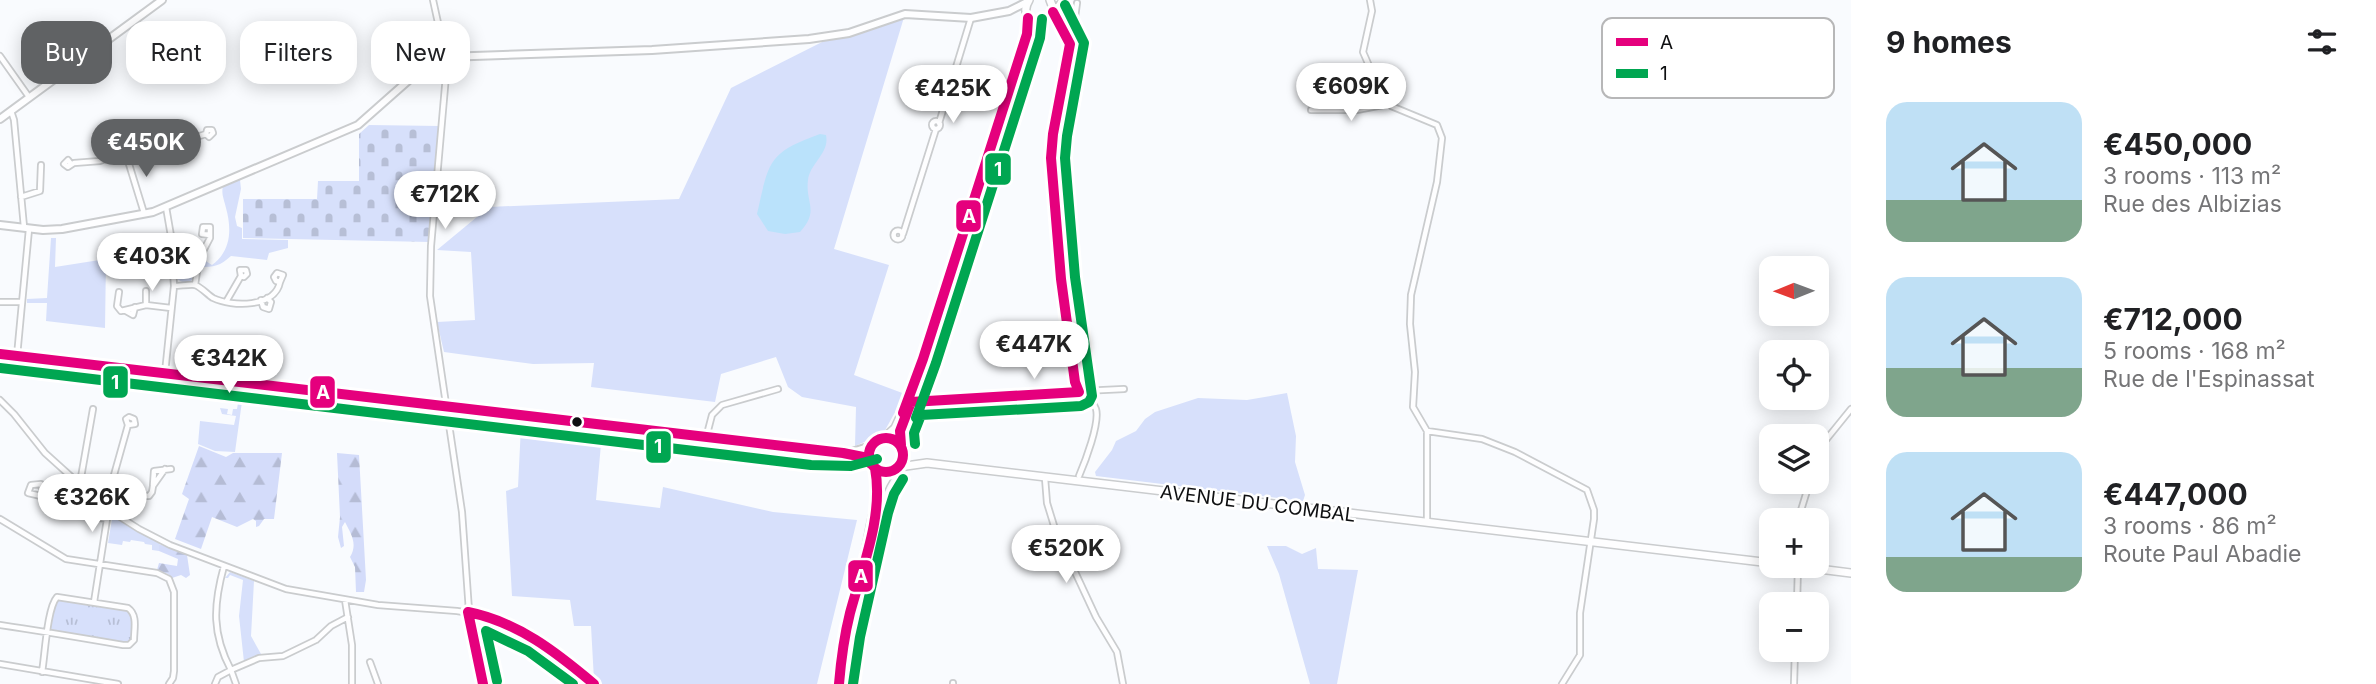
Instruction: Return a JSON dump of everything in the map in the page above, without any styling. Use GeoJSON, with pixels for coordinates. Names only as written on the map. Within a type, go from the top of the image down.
{"type":"FeatureCollection","features":[{"type":"Feature","properties":{"kind":"main road"},"geometry":{"type":"LineString","coordinates":[[0,119],[162,0]]}},
{"type":"Feature","properties":{"kind":"main road"},"geometry":{"type":"LineString","coordinates":[[1050,0],[1053,11]]}},
{"type":"Feature","properties":{"kind":"main road"},"geometry":{"type":"LineString","coordinates":[[839,684],[845,635],[876,506],[883,484],[903,458],[900,431],[1028,43],[1041,23],[1049,19],[1065,0]]}},
{"type":"Feature","properties":{"kind":"main road"},"geometry":{"type":"LineString","coordinates":[[470,56],[652,50],[809,39],[849,33],[905,14],[971,18],[1009,11],[1028,1]]}},
{"type":"Feature","properties":{"kind":"main road"},"geometry":{"type":"LineString","coordinates":[[843,453],[863,451],[874,442],[885,438],[895,428],[911,393],[1027,34],[1028,1]]}},
{"type":"Feature","properties":{"kind":"main road"},"geometry":{"type":"LineString","coordinates":[[1009,11],[1041,23]]}},
{"type":"Feature","properties":{"kind":"main road"},"geometry":{"type":"LineString","coordinates":[[0,225],[62,229],[166,207],[358,125],[404,84]]}},
{"type":"Feature","properties":{"kind":"main road"},"geometry":{"type":"LineString","coordinates":[[0,354],[843,453],[863,457],[886,472],[927,463]]}},
{"type":"Feature","properties":{"kind":"main road"},"geometry":{"type":"LineString","coordinates":[[885,438],[894,439],[910,456],[927,463]]}},
{"type":"Feature","properties":{"kind":"main road"},"geometry":{"type":"LineString","coordinates":[[871,446],[869,455],[878,483],[876,506]]}},
{"type":"Feature","properties":{"kind":"main road","name":"AVENUE DU COMBAL"},"geometry":{"type":"LineString","coordinates":[[927,463],[1759,563]]}},
{"type":"Feature","properties":{"kind":"main road"},"geometry":{"type":"LineString","coordinates":[[1829,570],[1851,573]]}},
{"type":"Feature","properties":{"kind":"street"},"geometry":{"type":"LineString","coordinates":[[433,0],[438,21]]}},
{"type":"Feature","properties":{"kind":"street"},"geometry":{"type":"LineString","coordinates":[[1370,0],[1372,11],[1363,52],[1388,104]]}},
{"type":"Feature","properties":{"kind":"street"},"geometry":{"type":"LineString","coordinates":[[1067,37],[1073,32],[1077,3]]}},
{"type":"Feature","properties":{"kind":"street"},"geometry":{"type":"LineString","coordinates":[[1053,11],[1059,28],[1070,44],[1051,146],[1061,279],[1075,382],[1079,391],[1093,403],[1097,417],[1080,474]]}},
{"type":"Feature","properties":{"kind":"street"},"geometry":{"type":"LineString","coordinates":[[902,234],[936,129],[932,126],[933,122],[939,123],[971,18]]}},
{"type":"Feature","properties":{"kind":"street"},"geometry":{"type":"LineString","coordinates":[[1041,23],[1059,28]]}},
{"type":"Feature","properties":{"kind":"street"},"geometry":{"type":"LineString","coordinates":[[0,57],[29,97]]}},
{"type":"Feature","properties":{"kind":"street"},"geometry":{"type":"LineString","coordinates":[[447,84],[430,296],[462,512],[468,612],[483,684]]}},
{"type":"Feature","properties":{"kind":"street"},"geometry":{"type":"LineString","coordinates":[[1311,110],[1357,110],[1388,104],[1437,125],[1442,138],[1437,182],[1411,305],[1410,324],[1415,372],[1413,407],[1427,431],[1427,523]]}},
{"type":"Feature","properties":{"kind":"street"},"geometry":{"type":"LineString","coordinates":[[11,111],[26,228],[17,356]]}},
{"type":"Feature","properties":{"kind":"street"},"geometry":{"type":"LineString","coordinates":[[71,164],[100,160],[125,151],[180,142],[206,134]]}},
{"type":"Feature","properties":{"kind":"street"},"geometry":{"type":"LineString","coordinates":[[125,151],[144,213]]}},
{"type":"Feature","properties":{"kind":"street"},"geometry":{"type":"LineString","coordinates":[[21,197],[40,191],[41,165]]}},
{"type":"Feature","properties":{"kind":"street"},"geometry":{"type":"LineString","coordinates":[[164,374],[174,286],[166,207]]}},
{"type":"Feature","properties":{"kind":"street"},"geometry":{"type":"LineString","coordinates":[[195,285],[197,265],[209,243],[210,235]]}},
{"type":"Feature","properties":{"kind":"street"},"geometry":{"type":"LineString","coordinates":[[123,258],[133,258],[136,267],[142,259],[173,261]]}},
{"type":"Feature","properties":{"kind":"street"},"geometry":{"type":"LineString","coordinates":[[226,302],[241,276]]}},
{"type":"Feature","properties":{"kind":"street"},"geometry":{"type":"LineString","coordinates":[[174,286],[195,285],[213,298],[226,302],[251,303],[264,299],[279,287],[280,282]]}},
{"type":"Feature","properties":{"kind":"street"},"geometry":{"type":"LineString","coordinates":[[146,291],[146,305]]}},
{"type":"Feature","properties":{"kind":"street"},"geometry":{"type":"LineString","coordinates":[[119,292],[118,310],[126,311],[146,305],[171,308]]}},
{"type":"Feature","properties":{"kind":"street"},"geometry":{"type":"LineString","coordinates":[[0,302],[22,302]]}},
{"type":"Feature","properties":{"kind":"street"},"geometry":{"type":"LineString","coordinates":[[243,383],[246,344]]}},
{"type":"Feature","properties":{"kind":"street"},"geometry":{"type":"LineString","coordinates":[[999,351],[1070,344]]}},
{"type":"Feature","properties":{"kind":"street"},"geometry":{"type":"LineString","coordinates":[[706,438],[712,415],[722,405],[778,389]]}},
{"type":"Feature","properties":{"kind":"street"},"geometry":{"type":"LineString","coordinates":[[993,397],[1124,389]]}},
{"type":"Feature","properties":{"kind":"street"},"geometry":{"type":"LineString","coordinates":[[0,400],[45,453],[111,511],[170,545],[286,589],[398,608],[468,612],[505,624],[539,642],[594,684]]}},
{"type":"Feature","properties":{"kind":"street"},"geometry":{"type":"LineString","coordinates":[[80,483],[93,409]]}},
{"type":"Feature","properties":{"kind":"street"},"geometry":{"type":"LineString","coordinates":[[1829,436],[1851,409]]}},
{"type":"Feature","properties":{"kind":"street"},"geometry":{"type":"LineString","coordinates":[[118,516],[125,496],[116,484],[114,475],[128,425]]}},
{"type":"Feature","properties":{"kind":"street"},"geometry":{"type":"LineString","coordinates":[[1427,431],[1482,439],[1515,452],[1587,489],[1594,510],[1580,623],[1580,655],[1562,684]]}},
{"type":"Feature","properties":{"kind":"street"},"geometry":{"type":"LineString","coordinates":[[125,496],[149,496],[154,471],[168,469]]}},
{"type":"Feature","properties":{"kind":"street"},"geometry":{"type":"LineString","coordinates":[[1045,478],[1047,503],[1055,529],[1091,607],[1116,652],[1123,684]]}},
{"type":"Feature","properties":{"kind":"street"},"geometry":{"type":"LineString","coordinates":[[41,496],[70,514],[107,519]]}},
{"type":"Feature","properties":{"kind":"street"},"geometry":{"type":"LineString","coordinates":[[94,602],[107,519],[111,511]]}},
{"type":"Feature","properties":{"kind":"street"},"geometry":{"type":"LineString","coordinates":[[0,519],[65,559],[157,573],[169,579],[173,586],[174,671],[169,684]]}},
{"type":"Feature","properties":{"kind":"street"},"geometry":{"type":"LineString","coordinates":[[223,566],[215,615],[220,650],[236,684]]}},
{"type":"Feature","properties":{"kind":"street"},"geometry":{"type":"LineString","coordinates":[[0,625],[49,633],[123,645],[132,644],[132,610],[57,597],[53,603],[49,633],[43,672]]}},
{"type":"Feature","properties":{"kind":"street"},"geometry":{"type":"LineString","coordinates":[[345,600],[352,645],[352,684]]}},
{"type":"Feature","properties":{"kind":"street"},"geometry":{"type":"LineString","coordinates":[[215,684],[218,677],[231,670],[259,658],[282,656],[316,640],[331,626],[348,617]]}},
{"type":"Feature","properties":{"kind":"street"},"geometry":{"type":"LineString","coordinates":[[370,662],[378,684]]}},
{"type":"Feature","properties":{"kind":"street"},"geometry":{"type":"LineString","coordinates":[[1794,684],[1795,662]]}},
{"type":"Feature","properties":{"kind":"street"},"geometry":{"type":"LineString","coordinates":[[0,664],[118,684]]}},
{"type":"Feature","properties":{"kind":"green space"},"geometry":{"type":"Polygon","coordinates":[[[905,14],[834,249],[889,265],[854,375],[905,394],[883,434],[855,446],[856,407],[802,397],[788,387],[776,357],[721,374],[715,402],[591,387],[594,363],[533,364],[444,352],[437,322],[475,320],[471,252],[437,250],[489,207],[679,199],[731,88],[832,37],[905,14]]]}},
{"type":"Feature","properties":{"kind":"green space"},"geometry":{"type":"Polygon","coordinates":[[[369,125],[440,126],[429,242],[243,238],[243,199],[317,199],[318,181],[359,181],[359,134],[369,125]]]}},
{"type":"Feature","properties":{"kind":"green space"},"geometry":{"type":"Polygon","coordinates":[[[240,180],[241,189],[235,217],[237,226],[242,228],[242,239],[288,240],[288,248],[269,253],[267,260],[231,256],[217,265],[200,267],[203,256],[204,260],[212,265],[226,247],[229,224],[222,189],[240,180]]]}},
{"type":"Feature","properties":{"kind":"green space"},"geometry":{"type":"Polygon","coordinates":[[[51,238],[56,238],[55,267],[106,259],[105,328],[46,321],[47,303],[27,303],[27,299],[47,298],[51,238]]]}},
{"type":"Feature","properties":{"kind":"green space"},"geometry":{"type":"Polygon","coordinates":[[[176,248],[188,248],[198,256],[194,276],[186,284],[175,278],[176,248]]]}},
{"type":"Feature","properties":{"kind":"green space"},"geometry":{"type":"Polygon","coordinates":[[[241,386],[244,387],[235,452],[215,451],[198,444],[200,421],[234,425],[236,416],[222,414],[220,408],[228,409],[227,414],[232,415],[233,409],[237,409],[238,403],[235,402],[243,391],[241,386]]]}},
{"type":"Feature","properties":{"kind":"green space"},"geometry":{"type":"Polygon","coordinates":[[[1287,393],[1296,436],[1295,462],[1305,495],[1303,501],[1096,476],[1095,472],[1116,441],[1136,431],[1145,419],[1155,412],[1198,398],[1247,400],[1287,393]]]}},
{"type":"Feature","properties":{"kind":"green space"},"geometry":{"type":"Polygon","coordinates":[[[521,426],[602,433],[596,500],[660,508],[663,487],[773,512],[857,520],[817,684],[597,684],[594,680],[591,626],[574,626],[570,600],[512,596],[506,491],[518,487],[521,426]]]}},
{"type":"Feature","properties":{"kind":"green space"},"geometry":{"type":"Polygon","coordinates":[[[199,446],[226,457],[233,453],[282,453],[274,519],[264,519],[256,527],[256,521],[253,519],[237,527],[212,517],[201,549],[175,539],[189,499],[182,494],[199,446]]]}},
{"type":"Feature","properties":{"kind":"green space"},"geometry":{"type":"Polygon","coordinates":[[[337,453],[359,455],[366,580],[364,592],[356,592],[355,567],[350,557],[354,543],[345,522],[342,527],[344,546],[341,548],[338,537],[340,517],[337,453]]]}},
{"type":"Feature","properties":{"kind":"green space"},"geometry":{"type":"Polygon","coordinates":[[[114,517],[159,543],[159,551],[152,550],[152,545],[144,542],[123,541],[122,545],[108,543],[114,517]]]}},
{"type":"Feature","properties":{"kind":"green space"},"geometry":{"type":"Polygon","coordinates":[[[159,544],[187,555],[190,575],[186,578],[181,575],[172,578],[157,570],[159,563],[177,566],[178,559],[159,551],[159,544]]]}},
{"type":"Feature","properties":{"kind":"green space"},"geometry":{"type":"Polygon","coordinates":[[[1267,546],[1286,546],[1302,554],[1316,548],[1318,569],[1358,570],[1337,684],[1310,684],[1279,574],[1267,546]]]}},
{"type":"Feature","properties":{"kind":"green space"},"geometry":{"type":"Polygon","coordinates":[[[230,572],[254,581],[251,636],[261,654],[244,662],[239,616],[243,580],[230,575],[225,578],[230,572]]]}},
{"type":"Feature","properties":{"kind":"green space"},"geometry":{"type":"Polygon","coordinates":[[[60,599],[128,609],[133,615],[132,640],[127,643],[53,631],[50,627],[54,604],[60,599]]]}},
{"type":"Feature","properties":{"kind":"shaded area"},"geometry":{"type":"Polygon","coordinates":[[[820,134],[826,135],[826,141],[823,153],[812,168],[808,180],[811,212],[806,224],[800,232],[785,234],[768,231],[757,214],[768,171],[780,154],[789,147],[820,134]]]}},
{"type":"Feature","properties":{"kind":"transit line","name":"1"},"geometry":{"type":"LineString","coordinates":[[915,444],[914,433],[921,415],[1081,406],[1089,402],[1092,396],[1075,277],[1065,158],[1084,43],[1065,5]]}},
{"type":"Feature","properties":{"kind":"transit line","name":"A"},"geometry":{"type":"LineString","coordinates":[[901,445],[900,431],[911,402],[1079,392],[1075,382],[1061,279],[1051,158],[1070,44],[1053,12]]}},
{"type":"Feature","properties":{"kind":"transit line","name":"A"},"geometry":{"type":"LineString","coordinates":[[903,413],[923,359],[1027,34],[1028,18]]}},
{"type":"Feature","properties":{"kind":"transit line","name":"1"},"geometry":{"type":"LineString","coordinates":[[916,418],[1040,38],[1042,19]]}},
{"type":"Feature","properties":{"kind":"transit line","name":"A"},"geometry":{"type":"LineString","coordinates":[[0,354],[843,453],[863,457],[871,464]]}},
{"type":"Feature","properties":{"kind":"transit line","name":"1"},"geometry":{"type":"LineString","coordinates":[[0,368],[811,465],[851,466],[877,459]]}},
{"type":"Feature","properties":{"kind":"transit line","name":"A"},"geometry":{"type":"LineString","coordinates":[[886,438],[898,443],[903,455],[898,467],[886,472],[874,467],[869,455],[874,443],[886,438]]}},
{"type":"Feature","properties":{"kind":"transit line","name":"A"},"geometry":{"type":"LineString","coordinates":[[839,684],[848,622],[874,523],[877,505],[875,468]]}},
{"type":"Feature","properties":{"kind":"transit line","name":"1"},"geometry":{"type":"LineString","coordinates":[[853,684],[860,637],[888,513],[894,494],[903,479]]}},
{"type":"Feature","properties":{"kind":"transit line","name":"A"},"geometry":{"type":"LineString","coordinates":[[483,684],[468,612],[503,623],[536,640],[594,684]]}},
{"type":"Feature","properties":{"kind":"transit line","name":"1"},"geometry":{"type":"LineString","coordinates":[[497,681],[486,631],[528,651],[573,684]]}}]}
